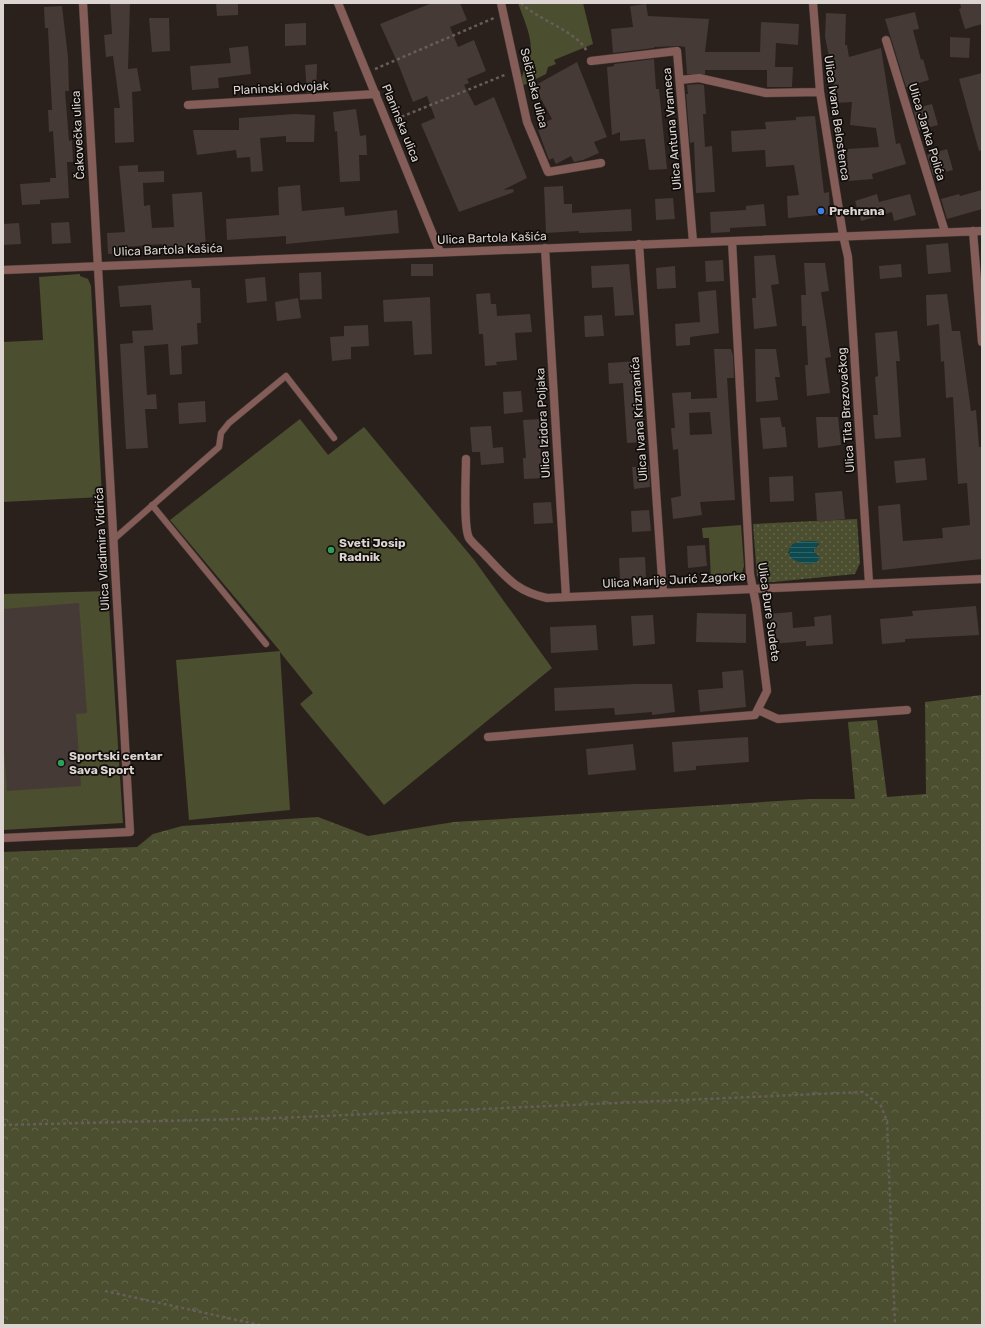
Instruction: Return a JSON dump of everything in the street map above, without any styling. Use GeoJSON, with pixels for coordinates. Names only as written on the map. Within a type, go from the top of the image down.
{"type":"FeatureCollection","features":[{"type":"Feature","properties":{"kind":"street","name":"Čakovečka ulica"},"geometry":{"type":"LineString","coordinates":[[83,3],[98,265]]}},
{"type":"Feature","properties":{"kind":"street","name":"Planinska ulica"},"geometry":{"type":"LineString","coordinates":[[338,3],[440,252]]}},
{"type":"Feature","properties":{"kind":"street","name":"Selčinska ulica"},"geometry":{"type":"LineString","coordinates":[[501,3],[527,122],[548,172],[601,163]]}},
{"type":"Feature","properties":{"kind":"street","name":"Ulica Ivana Belostenca"},"geometry":{"type":"LineString","coordinates":[[813,3],[820,92],[843,235]]}},
{"type":"Feature","properties":{"kind":"street","name":"Ulica Janka Polića"},"geometry":{"type":"LineString","coordinates":[[886,40],[945,232]]}},
{"type":"Feature","properties":{"kind":"street","name":"Ulica Antuna Vrameca"},"geometry":{"type":"LineString","coordinates":[[591,61],[677,51],[693,242]]}},
{"type":"Feature","properties":{"kind":"street"},"geometry":{"type":"LineString","coordinates":[[680,80],[699,78],[766,93],[820,92]]}},
{"type":"Feature","properties":{"kind":"street","name":"Planinski odvojak"},"geometry":{"type":"LineString","coordinates":[[188,105],[376,94]]}},
{"type":"Feature","properties":{"kind":"street","name":"Ulica Bartola Kašića"},"geometry":{"type":"LineString","coordinates":[[3,270],[98,265],[732,241],[843,235],[978,231]]}},
{"type":"Feature","properties":{"kind":"street"},"geometry":{"type":"LineString","coordinates":[[978,231],[982,342]]}},
{"type":"Feature","properties":{"kind":"street","name":"Ulica Tita Brezovačkog"},"geometry":{"type":"LineString","coordinates":[[843,235],[848,256],[869,583]]}},
{"type":"Feature","properties":{"kind":"street","name":"Ulica Đure Sudete"},"geometry":{"type":"LineString","coordinates":[[732,241],[750,574],[767,691],[758,710]]}},
{"type":"Feature","properties":{"kind":"street","name":"Ulica Ivana Krizmanića"},"geometry":{"type":"LineString","coordinates":[[639,244],[663,593]]}},
{"type":"Feature","properties":{"kind":"street","name":"Ulica Izidora Poljaka"},"geometry":{"type":"LineString","coordinates":[[545,248],[566,597]]}},
{"type":"Feature","properties":{"kind":"street","name":"Ulica Vladimira Vidrića"},"geometry":{"type":"LineString","coordinates":[[3,838],[130,832],[98,265]]}},
{"type":"Feature","properties":{"kind":"street","name":"Ulica Marije Jurić Zagorke"},"geometry":{"type":"LineString","coordinates":[[466,459],[467,526],[469,538],[518,587],[527,592],[547,598],[982,579]]}},
{"type":"Feature","properties":{"kind":"street"},"geometry":{"type":"LineString","coordinates":[[488,737],[755,715],[758,710],[778,719],[907,710]]}},
{"type":"Feature","properties":{"kind":"lane"},"geometry":{"type":"LineString","coordinates":[[114,539],[220,447],[221,433],[229,423],[286,376],[334,438]]}},
{"type":"Feature","properties":{"kind":"lane"},"geometry":{"type":"LineString","coordinates":[[152,505],[266,644]]}},
{"type":"Feature","properties":{"kind":"path"},"geometry":{"type":"LineString","coordinates":[[520,3],[528,11],[576,39],[586,49],[591,61]]}},
{"type":"Feature","properties":{"kind":"path"},"geometry":{"type":"LineString","coordinates":[[367,72],[504,14]]}},
{"type":"Feature","properties":{"kind":"path"},"geometry":{"type":"LineString","coordinates":[[388,122],[516,70]]}},
{"type":"Feature","properties":{"kind":"path"},"geometry":{"type":"LineString","coordinates":[[3,1125],[287,1118],[862,1092],[881,1106],[887,1121],[895,1325]]}},
{"type":"Feature","properties":{"kind":"path"},"geometry":{"type":"LineString","coordinates":[[105,1291],[260,1325]]}},
{"type":"Feature","properties":{"kind":"green space"},"geometry":{"type":"Polygon","coordinates":[[[518,3],[583,3],[593,44],[554,60],[556,64],[548,67],[546,74],[522,86],[523,74],[530,56],[531,43],[518,3]]]}},
{"type":"Feature","properties":{"kind":"green space"},"geometry":{"type":"Polygon","coordinates":[[[80,274],[80,276],[88,279],[91,286],[102,497],[3,502],[3,342],[43,340],[39,277],[80,274]]]}},
{"type":"Feature","properties":{"kind":"green space"},"geometry":{"type":"Polygon","coordinates":[[[300,419],[328,455],[364,427],[475,561],[552,668],[384,805],[300,704],[313,693],[280,652],[290,810],[189,820],[176,660],[280,651],[170,520],[300,419]]]}},
{"type":"Feature","properties":{"kind":"green space"},"geometry":{"type":"Polygon","coordinates":[[[857,519],[860,563],[855,574],[766,582],[757,576],[753,524],[857,519]],[[811,541],[793,544],[788,553],[814,554],[814,549],[819,545],[818,542],[811,541]]]}},
{"type":"Feature","properties":{"kind":"green space"},"geometry":{"type":"Polygon","coordinates":[[[741,525],[744,566],[742,573],[731,580],[711,580],[709,538],[703,538],[702,528],[741,525]]]}},
{"type":"Feature","properties":{"kind":"green space","name":"Sportski centar Sava Sport"},"geometry":{"type":"Polygon","coordinates":[[[108,591],[123,823],[3,830],[3,594],[108,591]]]}},
{"type":"Feature","properties":{"kind":"green space"},"geometry":{"type":"Polygon","coordinates":[[[982,695],[982,1325],[3,1325],[3,852],[137,847],[153,834],[182,826],[318,817],[368,836],[454,822],[810,799],[855,799],[848,722],[877,720],[887,797],[926,794],[925,702],[982,695]]]}},
{"type":"Feature","properties":{"kind":"water"},"geometry":{"type":"Polygon","coordinates":[[[811,541],[818,542],[819,544],[813,551],[819,556],[818,561],[815,563],[804,563],[796,561],[790,557],[789,548],[794,544],[811,541]]]}},
{"type":"Feature","properties":{"kind":"building"},"geometry":{"type":"Polygon","coordinates":[[[110,3],[130,3],[128,69],[137,68],[141,91],[132,92],[134,142],[115,143],[114,108],[120,108],[113,56],[106,57],[104,35],[112,34],[110,3]]]}},
{"type":"Feature","properties":{"kind":"building"},"geometry":{"type":"Polygon","coordinates":[[[216,3],[238,3],[238,15],[217,16],[216,3]]]}},
{"type":"Feature","properties":{"kind":"building"},"geometry":{"type":"Polygon","coordinates":[[[432,3],[460,3],[467,20],[450,27],[458,47],[474,40],[486,71],[467,79],[469,83],[464,85],[475,106],[494,97],[527,178],[503,190],[513,189],[514,192],[459,212],[421,124],[435,118],[427,96],[413,102],[380,24],[432,3]]]}},
{"type":"Feature","properties":{"kind":"building"},"geometry":{"type":"Polygon","coordinates":[[[960,3],[982,3],[982,24],[965,29],[959,9],[961,8],[960,3]]]}},
{"type":"Feature","properties":{"kind":"building"},"geometry":{"type":"Polygon","coordinates":[[[646,4],[648,16],[709,19],[705,52],[760,52],[761,22],[799,24],[798,45],[776,43],[775,67],[793,67],[792,87],[767,87],[767,70],[705,70],[705,74],[687,74],[685,47],[654,47],[613,53],[611,29],[633,27],[630,6],[646,4]]]}},
{"type":"Feature","properties":{"kind":"building"},"geometry":{"type":"Polygon","coordinates":[[[62,6],[68,57],[69,91],[65,91],[69,141],[72,140],[73,162],[67,162],[69,198],[40,200],[40,204],[22,205],[20,184],[50,182],[50,178],[56,178],[53,131],[49,132],[48,110],[52,110],[48,28],[45,28],[44,7],[62,6]]]}},
{"type":"Feature","properties":{"kind":"building"},"geometry":{"type":"Polygon","coordinates":[[[915,12],[919,29],[913,30],[921,60],[923,59],[929,80],[906,87],[885,19],[915,12]]]}},
{"type":"Feature","properties":{"kind":"building"},"geometry":{"type":"Polygon","coordinates":[[[826,13],[846,14],[845,45],[847,45],[849,57],[881,48],[896,144],[900,143],[906,164],[872,174],[873,179],[848,181],[847,149],[879,147],[876,128],[850,125],[852,102],[835,103],[833,75],[825,37],[826,13]]]}},
{"type":"Feature","properties":{"kind":"building"},"geometry":{"type":"Polygon","coordinates":[[[149,18],[169,18],[170,51],[152,52],[149,18]]]}},
{"type":"Feature","properties":{"kind":"building"},"geometry":{"type":"Polygon","coordinates":[[[306,23],[306,45],[285,46],[285,24],[306,23]]]}},
{"type":"Feature","properties":{"kind":"building"},"geometry":{"type":"Polygon","coordinates":[[[950,37],[970,38],[969,58],[950,57],[950,37]]]}},
{"type":"Feature","properties":{"kind":"building"},"geometry":{"type":"Polygon","coordinates":[[[248,46],[251,74],[218,78],[219,88],[192,90],[190,66],[231,63],[229,48],[248,46]]]}},
{"type":"Feature","properties":{"kind":"building"},"geometry":{"type":"Polygon","coordinates":[[[654,59],[656,89],[659,89],[667,169],[649,170],[645,139],[620,141],[620,132],[612,135],[607,67],[614,66],[614,64],[654,59]]]}},
{"type":"Feature","properties":{"kind":"building"},"geometry":{"type":"Polygon","coordinates":[[[577,62],[607,137],[594,142],[599,153],[574,162],[571,156],[556,164],[553,158],[549,160],[538,130],[548,126],[546,122],[552,119],[534,86],[577,62]]]}},
{"type":"Feature","properties":{"kind":"building"},"geometry":{"type":"Polygon","coordinates":[[[317,64],[316,92],[307,93],[305,65],[317,64]]]}},
{"type":"Feature","properties":{"kind":"building"},"geometry":{"type":"Polygon","coordinates":[[[982,73],[982,150],[979,151],[959,79],[982,73]]]}},
{"type":"Feature","properties":{"kind":"building"},"geometry":{"type":"Polygon","coordinates":[[[687,85],[704,85],[706,114],[703,114],[705,147],[712,146],[715,192],[696,193],[694,142],[690,143],[686,94],[688,94],[687,85]]]}},
{"type":"Feature","properties":{"kind":"building"},"geometry":{"type":"Polygon","coordinates":[[[932,104],[938,125],[919,130],[913,109],[932,104]]]}},
{"type":"Feature","properties":{"kind":"building"},"geometry":{"type":"Polygon","coordinates":[[[356,109],[360,136],[366,135],[367,155],[359,155],[360,181],[340,182],[337,131],[335,132],[333,112],[356,109]]]}},
{"type":"Feature","properties":{"kind":"building"},"geometry":{"type":"Polygon","coordinates":[[[294,114],[315,115],[314,142],[286,142],[286,136],[260,138],[263,171],[251,172],[250,157],[237,158],[236,150],[197,155],[193,130],[239,130],[239,118],[294,114]]]}},
{"type":"Feature","properties":{"kind":"building"},"geometry":{"type":"Polygon","coordinates":[[[815,116],[824,193],[829,192],[830,214],[788,218],[787,196],[799,195],[794,165],[766,167],[765,150],[732,152],[731,131],[766,129],[765,122],[796,120],[796,117],[815,116]]]}},
{"type":"Feature","properties":{"kind":"building"},"geometry":{"type":"Polygon","coordinates":[[[947,149],[953,170],[933,175],[927,155],[947,149]]]}},
{"type":"Feature","properties":{"kind":"building"},"geometry":{"type":"Polygon","coordinates":[[[138,165],[138,172],[164,171],[164,182],[143,183],[144,206],[150,205],[152,228],[174,227],[172,194],[202,192],[206,246],[162,249],[162,244],[127,247],[127,253],[108,254],[107,233],[125,232],[119,166],[138,165]]]}},
{"type":"Feature","properties":{"kind":"building"},"geometry":{"type":"Polygon","coordinates":[[[300,185],[302,211],[344,207],[345,216],[397,210],[399,233],[286,244],[286,236],[227,240],[226,219],[279,215],[278,187],[300,185]]]}},
{"type":"Feature","properties":{"kind":"building"},"geometry":{"type":"Polygon","coordinates":[[[563,186],[564,204],[572,204],[572,213],[631,209],[632,231],[579,233],[579,231],[546,233],[544,187],[563,186]]]}},
{"type":"Feature","properties":{"kind":"building"},"geometry":{"type":"Polygon","coordinates":[[[982,190],[982,209],[947,219],[941,199],[982,190]]]}},
{"type":"Feature","properties":{"kind":"building"},"geometry":{"type":"Polygon","coordinates":[[[877,194],[879,202],[910,194],[916,215],[894,221],[892,212],[861,221],[855,201],[877,194]]]}},
{"type":"Feature","properties":{"kind":"building"},"geometry":{"type":"Polygon","coordinates":[[[673,198],[675,219],[656,220],[655,199],[673,198]]]}},
{"type":"Feature","properties":{"kind":"building"},"geometry":{"type":"Polygon","coordinates":[[[764,204],[766,226],[730,228],[730,232],[711,233],[710,212],[746,210],[746,206],[764,204]]]}},
{"type":"Feature","properties":{"kind":"building"},"geometry":{"type":"Polygon","coordinates":[[[69,222],[71,243],[52,244],[51,223],[69,222]]]}},
{"type":"Feature","properties":{"kind":"building"},"geometry":{"type":"Polygon","coordinates":[[[19,223],[21,244],[3,245],[3,224],[19,223]]]}},
{"type":"Feature","properties":{"kind":"building"},"geometry":{"type":"Polygon","coordinates":[[[948,243],[951,272],[928,274],[926,245],[948,243]]]}},
{"type":"Feature","properties":{"kind":"building"},"geometry":{"type":"Polygon","coordinates":[[[775,255],[779,284],[771,285],[777,326],[754,329],[752,298],[756,298],[754,256],[775,255]]]}},
{"type":"Feature","properties":{"kind":"building"},"geometry":{"type":"Polygon","coordinates":[[[723,260],[724,281],[706,282],[705,261],[723,260]]]}},
{"type":"Feature","properties":{"kind":"building"},"geometry":{"type":"Polygon","coordinates":[[[804,263],[825,263],[829,291],[821,292],[831,357],[825,358],[830,393],[807,396],[805,365],[808,365],[806,326],[802,326],[801,295],[806,295],[804,263]]]}},
{"type":"Feature","properties":{"kind":"building"},"geometry":{"type":"Polygon","coordinates":[[[411,264],[433,264],[433,276],[411,276],[411,264]]]}},
{"type":"Feature","properties":{"kind":"building"},"geometry":{"type":"Polygon","coordinates":[[[629,264],[634,315],[615,316],[613,287],[592,288],[591,266],[629,264]]]}},
{"type":"Feature","properties":{"kind":"building"},"geometry":{"type":"Polygon","coordinates":[[[901,264],[902,277],[880,279],[879,266],[901,264]]]}},
{"type":"Feature","properties":{"kind":"building"},"geometry":{"type":"Polygon","coordinates":[[[675,266],[676,288],[657,289],[656,268],[675,266]]]}},
{"type":"Feature","properties":{"kind":"building"},"geometry":{"type":"Polygon","coordinates":[[[321,272],[322,299],[300,300],[299,273],[321,272]]]}},
{"type":"Feature","properties":{"kind":"building"},"geometry":{"type":"Polygon","coordinates":[[[265,277],[267,301],[247,303],[245,279],[265,277]]]}},
{"type":"Feature","properties":{"kind":"building"},"geometry":{"type":"Polygon","coordinates":[[[191,280],[192,288],[200,288],[201,323],[197,323],[198,344],[181,346],[182,374],[170,375],[168,344],[144,346],[147,395],[156,394],[157,409],[145,409],[148,448],[126,449],[120,344],[133,343],[132,331],[153,330],[151,305],[120,307],[118,286],[191,280]]]}},
{"type":"Feature","properties":{"kind":"building"},"geometry":{"type":"Polygon","coordinates":[[[716,290],[719,333],[690,337],[690,345],[676,346],[675,324],[700,322],[698,292],[716,290]]]}},
{"type":"Feature","properties":{"kind":"building"},"geometry":{"type":"Polygon","coordinates":[[[490,293],[491,304],[496,304],[497,316],[530,314],[532,332],[515,333],[517,360],[496,362],[497,365],[485,366],[483,334],[479,334],[476,294],[490,293]]]}},
{"type":"Feature","properties":{"kind":"building"},"geometry":{"type":"Polygon","coordinates":[[[947,294],[952,331],[960,331],[971,411],[976,410],[979,447],[982,447],[982,559],[882,570],[878,506],[900,504],[903,541],[943,538],[942,528],[970,525],[967,483],[958,484],[953,397],[946,398],[944,361],[941,362],[939,324],[927,326],[926,295],[947,294]]]}},
{"type":"Feature","properties":{"kind":"building"},"geometry":{"type":"Polygon","coordinates":[[[430,297],[432,354],[414,355],[412,321],[384,322],[383,300],[430,297]]]}},
{"type":"Feature","properties":{"kind":"building"},"geometry":{"type":"Polygon","coordinates":[[[298,298],[301,318],[277,321],[275,302],[298,298]]]}},
{"type":"Feature","properties":{"kind":"building"},"geometry":{"type":"Polygon","coordinates":[[[602,315],[604,336],[585,337],[584,316],[602,315]]]}},
{"type":"Feature","properties":{"kind":"building"},"geometry":{"type":"Polygon","coordinates":[[[368,325],[369,346],[351,347],[351,359],[332,361],[330,337],[344,336],[344,326],[368,325]]]}},
{"type":"Feature","properties":{"kind":"building"},"geometry":{"type":"Polygon","coordinates":[[[897,331],[900,361],[896,361],[901,437],[875,439],[873,415],[878,415],[875,377],[878,376],[875,333],[897,331]]]}},
{"type":"Feature","properties":{"kind":"building"},"geometry":{"type":"Polygon","coordinates":[[[714,349],[731,349],[733,356],[734,378],[727,378],[735,500],[700,502],[702,515],[673,519],[671,498],[681,496],[678,449],[673,450],[671,428],[675,428],[672,393],[691,392],[691,399],[717,398],[714,349]],[[710,412],[689,413],[690,435],[712,434],[710,412]]]}},
{"type":"Feature","properties":{"kind":"building"},"geometry":{"type":"Polygon","coordinates":[[[755,349],[776,349],[780,377],[775,377],[778,400],[756,402],[755,349]]]}},
{"type":"Feature","properties":{"kind":"building"},"geometry":{"type":"Polygon","coordinates":[[[637,361],[639,394],[642,394],[646,442],[627,443],[623,383],[609,384],[608,363],[637,361]]]}},
{"type":"Feature","properties":{"kind":"building"},"geometry":{"type":"Polygon","coordinates":[[[521,391],[523,412],[504,414],[503,392],[521,391]]]}},
{"type":"Feature","properties":{"kind":"building"},"geometry":{"type":"Polygon","coordinates":[[[205,401],[206,422],[179,424],[178,403],[205,401]]]}},
{"type":"Feature","properties":{"kind":"building"},"geometry":{"type":"Polygon","coordinates":[[[780,417],[782,427],[785,427],[787,447],[763,449],[760,418],[780,417]]]}},
{"type":"Feature","properties":{"kind":"building"},"geometry":{"type":"Polygon","coordinates":[[[816,417],[838,417],[841,445],[818,448],[816,417]]]}},
{"type":"Feature","properties":{"kind":"building"},"geometry":{"type":"Polygon","coordinates":[[[542,419],[543,440],[540,441],[543,478],[524,479],[523,458],[526,458],[523,420],[542,419]]]}},
{"type":"Feature","properties":{"kind":"building"},"geometry":{"type":"Polygon","coordinates":[[[491,426],[493,448],[503,447],[504,463],[481,465],[480,452],[472,452],[470,427],[491,426]]]}},
{"type":"Feature","properties":{"kind":"building"},"geometry":{"type":"Polygon","coordinates":[[[925,458],[927,480],[896,483],[894,461],[925,458]]]}},
{"type":"Feature","properties":{"kind":"building"},"geometry":{"type":"Polygon","coordinates":[[[649,466],[650,487],[634,489],[632,467],[649,466]]]}},
{"type":"Feature","properties":{"kind":"building"},"geometry":{"type":"Polygon","coordinates":[[[793,476],[794,501],[770,502],[769,477],[793,476]]]}},
{"type":"Feature","properties":{"kind":"building"},"geometry":{"type":"Polygon","coordinates":[[[842,491],[845,519],[817,522],[815,493],[842,491]]]}},
{"type":"Feature","properties":{"kind":"building"},"geometry":{"type":"Polygon","coordinates":[[[551,502],[553,523],[534,524],[533,503],[551,502]]]}},
{"type":"Feature","properties":{"kind":"building"},"geometry":{"type":"Polygon","coordinates":[[[649,510],[651,531],[632,532],[631,511],[649,510]]]}},
{"type":"Feature","properties":{"kind":"building"},"geometry":{"type":"Polygon","coordinates":[[[705,545],[707,566],[688,568],[687,546],[705,545]]]}},
{"type":"Feature","properties":{"kind":"building"},"geometry":{"type":"Polygon","coordinates":[[[645,557],[646,578],[620,579],[619,558],[645,557]]]}},
{"type":"Feature","properties":{"kind":"building"},"geometry":{"type":"Polygon","coordinates":[[[79,603],[87,713],[76,714],[81,786],[7,791],[3,736],[3,609],[79,603]]]}},
{"type":"Feature","properties":{"kind":"building"},"geometry":{"type":"Polygon","coordinates":[[[976,606],[979,635],[905,639],[905,642],[882,644],[880,619],[913,616],[912,611],[976,606]]]}},
{"type":"Feature","properties":{"kind":"building"},"geometry":{"type":"Polygon","coordinates":[[[792,612],[793,628],[815,626],[814,617],[831,615],[833,644],[806,646],[806,641],[772,644],[769,614],[792,612]]]}},
{"type":"Feature","properties":{"kind":"building"},"geometry":{"type":"Polygon","coordinates":[[[697,613],[746,614],[746,643],[696,642],[697,613]]]}},
{"type":"Feature","properties":{"kind":"building"},"geometry":{"type":"Polygon","coordinates":[[[653,615],[655,644],[633,646],[631,616],[653,615]]]}},
{"type":"Feature","properties":{"kind":"building"},"geometry":{"type":"Polygon","coordinates":[[[596,625],[598,650],[551,653],[550,627],[596,625]]]}},
{"type":"Feature","properties":{"kind":"building"},"geometry":{"type":"Polygon","coordinates":[[[743,670],[746,707],[700,712],[698,690],[723,688],[722,672],[743,670]]]}},
{"type":"Feature","properties":{"kind":"building"},"geometry":{"type":"Polygon","coordinates":[[[635,684],[672,684],[675,712],[652,715],[652,712],[615,715],[614,708],[555,711],[554,688],[635,684]]]}},
{"type":"Feature","properties":{"kind":"building"},"geometry":{"type":"Polygon","coordinates":[[[748,737],[749,762],[696,766],[696,770],[674,772],[672,742],[748,737]]]}},
{"type":"Feature","properties":{"kind":"building"},"geometry":{"type":"Polygon","coordinates":[[[633,744],[636,770],[588,775],[586,749],[633,744]]]}},
{"type":"Feature","properties":{"kind":"place","name":"Prehrana"},"geometry":{"type":"Point","coordinates":[821,211]}},
{"type":"Feature","properties":{"kind":"place","name":"Sveti Josip Radnik"},"geometry":{"type":"Point","coordinates":[331,550]}},
{"type":"Feature","properties":{"kind":"place","name":"Sportski centar Sava Sport"},"geometry":{"type":"Point","coordinates":[61,763]}}]}
